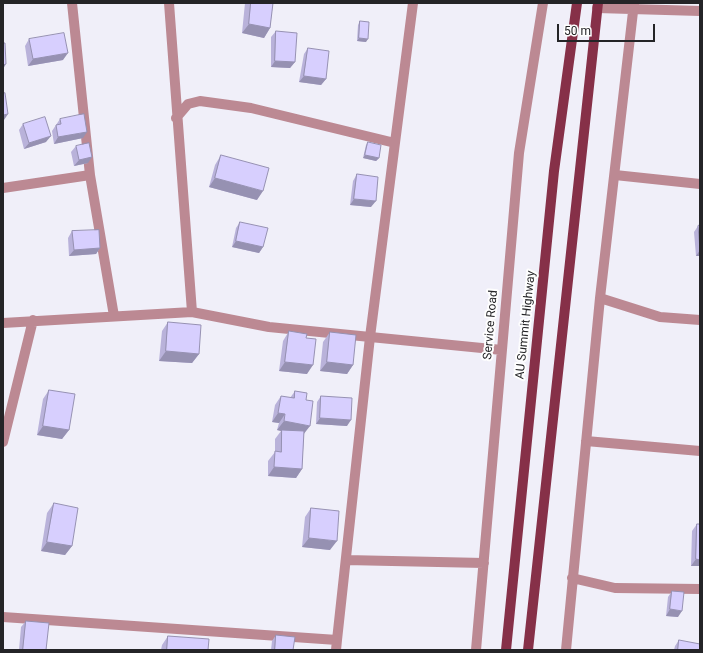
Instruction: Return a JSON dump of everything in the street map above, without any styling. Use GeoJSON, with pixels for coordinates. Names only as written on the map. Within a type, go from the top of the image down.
{"type":"FeatureCollection","features":[{"type":"Feature","properties":{"kind":"main road","name":"AU Summit Highway"},"geometry":{"type":"LineString","coordinates":[[506,650],[554,171],[577,3]]}},
{"type":"Feature","properties":{"kind":"main road"},"geometry":{"type":"LineString","coordinates":[[528,650],[597,5]]}},
{"type":"Feature","properties":{"kind":"street"},"geometry":{"type":"LineString","coordinates":[[72,3],[90,174],[114,316]]}},
{"type":"Feature","properties":{"kind":"street"},"geometry":{"type":"LineString","coordinates":[[169,3],[176,118],[192,312]]}},
{"type":"Feature","properties":{"kind":"street"},"geometry":{"type":"LineString","coordinates":[[3,617],[337,645],[370,337],[413,3]]}},
{"type":"Feature","properties":{"kind":"street","name":"Service Road"},"geometry":{"type":"LineString","coordinates":[[476,650],[519,153],[543,3]]}},
{"type":"Feature","properties":{"kind":"street"},"geometry":{"type":"LineString","coordinates":[[597,5],[700,11]]}},
{"type":"Feature","properties":{"kind":"street"},"geometry":{"type":"LineString","coordinates":[[566,650],[600,298],[634,6]]}},
{"type":"Feature","properties":{"kind":"street"},"geometry":{"type":"LineString","coordinates":[[176,118],[188,104],[200,101],[251,108],[395,143]]}},
{"type":"Feature","properties":{"kind":"street"},"geometry":{"type":"LineString","coordinates":[[3,188],[90,174]]}},
{"type":"Feature","properties":{"kind":"street"},"geometry":{"type":"LineString","coordinates":[[615,175],[700,184]]}},
{"type":"Feature","properties":{"kind":"street"},"geometry":{"type":"LineString","coordinates":[[600,298],[660,317],[700,320]]}},
{"type":"Feature","properties":{"kind":"street"},"geometry":{"type":"LineString","coordinates":[[3,323],[33,320],[192,312],[269,327],[502,350]]}},
{"type":"Feature","properties":{"kind":"street"},"geometry":{"type":"LineString","coordinates":[[3,442],[33,320]]}},
{"type":"Feature","properties":{"kind":"street"},"geometry":{"type":"LineString","coordinates":[[586,441],[700,451]]}},
{"type":"Feature","properties":{"kind":"street"},"geometry":{"type":"LineString","coordinates":[[346,560],[484,563]]}},
{"type":"Feature","properties":{"kind":"street"},"geometry":{"type":"LineString","coordinates":[[572,578],[615,588],[700,589]]}},
{"type":"Feature","properties":{"kind":"building"},"geometry":{"type":"Polygon","coordinates":[[[251,3],[273,3],[270,28],[249,24],[251,3]]]}},
{"type":"Feature","properties":{"kind":"building"},"geometry":{"type":"Polygon","coordinates":[[[360,21],[369,22],[368,39],[359,38],[360,21]]]}},
{"type":"Feature","properties":{"kind":"building"},"geometry":{"type":"Polygon","coordinates":[[[276,31],[297,33],[295,62],[275,61],[276,31]]]}},
{"type":"Feature","properties":{"kind":"building"},"geometry":{"type":"Polygon","coordinates":[[[64,33],[68,53],[33,59],[29,39],[64,33]]]}},
{"type":"Feature","properties":{"kind":"building"},"geometry":{"type":"Polygon","coordinates":[[[3,43],[5,43],[6,64],[3,65],[3,43]]]}},
{"type":"Feature","properties":{"kind":"building"},"geometry":{"type":"Polygon","coordinates":[[[308,48],[329,51],[326,79],[304,76],[308,48]]]}},
{"type":"Feature","properties":{"kind":"building"},"geometry":{"type":"Polygon","coordinates":[[[5,93],[8,114],[3,115],[3,94],[5,93]]]}},
{"type":"Feature","properties":{"kind":"building"},"geometry":{"type":"Polygon","coordinates":[[[84,114],[87,132],[58,137],[56,125],[61,124],[60,119],[84,114]]]}},
{"type":"Feature","properties":{"kind":"building"},"geometry":{"type":"Polygon","coordinates":[[[45,117],[51,136],[29,143],[23,124],[45,117]]]}},
{"type":"Feature","properties":{"kind":"building"},"geometry":{"type":"Polygon","coordinates":[[[368,142],[381,145],[379,158],[365,155],[368,142]]]}},
{"type":"Feature","properties":{"kind":"building"},"geometry":{"type":"Polygon","coordinates":[[[89,143],[92,157],[79,160],[76,146],[89,143]]]}},
{"type":"Feature","properties":{"kind":"building"},"geometry":{"type":"Polygon","coordinates":[[[221,155],[269,168],[263,191],[215,178],[221,155]]]}},
{"type":"Feature","properties":{"kind":"building"},"geometry":{"type":"Polygon","coordinates":[[[357,174],[378,177],[376,201],[354,199],[357,174]]]}},
{"type":"Feature","properties":{"kind":"building"},"geometry":{"type":"Polygon","coordinates":[[[240,222],[268,228],[263,247],[236,241],[240,222]]]}},
{"type":"Feature","properties":{"kind":"building"},"geometry":{"type":"Polygon","coordinates":[[[700,225],[700,250],[698,226],[700,225]]]}},
{"type":"Feature","properties":{"kind":"building"},"geometry":{"type":"Polygon","coordinates":[[[99,230],[100,248],[74,250],[72,231],[99,230]]]}},
{"type":"Feature","properties":{"kind":"building"},"geometry":{"type":"Polygon","coordinates":[[[168,322],[201,325],[199,354],[166,351],[168,322]]]}},
{"type":"Feature","properties":{"kind":"building"},"geometry":{"type":"Polygon","coordinates":[[[289,331],[307,334],[306,338],[316,339],[313,365],[285,362],[289,331]]]}},
{"type":"Feature","properties":{"kind":"building"},"geometry":{"type":"Polygon","coordinates":[[[330,332],[356,335],[353,365],[327,362],[330,332]]]}},
{"type":"Feature","properties":{"kind":"building"},"geometry":{"type":"Polygon","coordinates":[[[49,390],[75,394],[69,430],[43,426],[49,390]]]}},
{"type":"Feature","properties":{"kind":"building"},"geometry":{"type":"Polygon","coordinates":[[[295,391],[307,393],[306,400],[313,401],[310,426],[284,421],[285,414],[278,413],[281,396],[294,398],[295,391]]]}},
{"type":"Feature","properties":{"kind":"building"},"geometry":{"type":"Polygon","coordinates":[[[321,396],[352,398],[351,420],[320,418],[321,396]]]}},
{"type":"Feature","properties":{"kind":"building"},"geometry":{"type":"Polygon","coordinates":[[[282,430],[304,431],[302,469],[274,467],[275,451],[281,452],[282,430]]]}},
{"type":"Feature","properties":{"kind":"building"},"geometry":{"type":"Polygon","coordinates":[[[54,503],[78,508],[72,546],[47,542],[54,503]]]}},
{"type":"Feature","properties":{"kind":"building"},"geometry":{"type":"Polygon","coordinates":[[[311,508],[339,511],[337,541],[309,538],[311,508]]]}},
{"type":"Feature","properties":{"kind":"building"},"geometry":{"type":"Polygon","coordinates":[[[697,524],[700,524],[700,560],[696,559],[697,524]]]}},
{"type":"Feature","properties":{"kind":"building"},"geometry":{"type":"Polygon","coordinates":[[[672,591],[684,592],[682,611],[670,609],[672,591]]]}},
{"type":"Feature","properties":{"kind":"building"},"geometry":{"type":"Polygon","coordinates":[[[26,621],[49,623],[46,650],[23,650],[26,621]]]}},
{"type":"Feature","properties":{"kind":"building"},"geometry":{"type":"Polygon","coordinates":[[[276,635],[295,637],[293,650],[275,650],[276,635]]]}},
{"type":"Feature","properties":{"kind":"building"},"geometry":{"type":"Polygon","coordinates":[[[168,636],[209,639],[208,650],[167,650],[168,636]]]}},
{"type":"Feature","properties":{"kind":"building"},"geometry":{"type":"Polygon","coordinates":[[[679,640],[700,644],[700,650],[678,650],[679,640]]]}}]}
